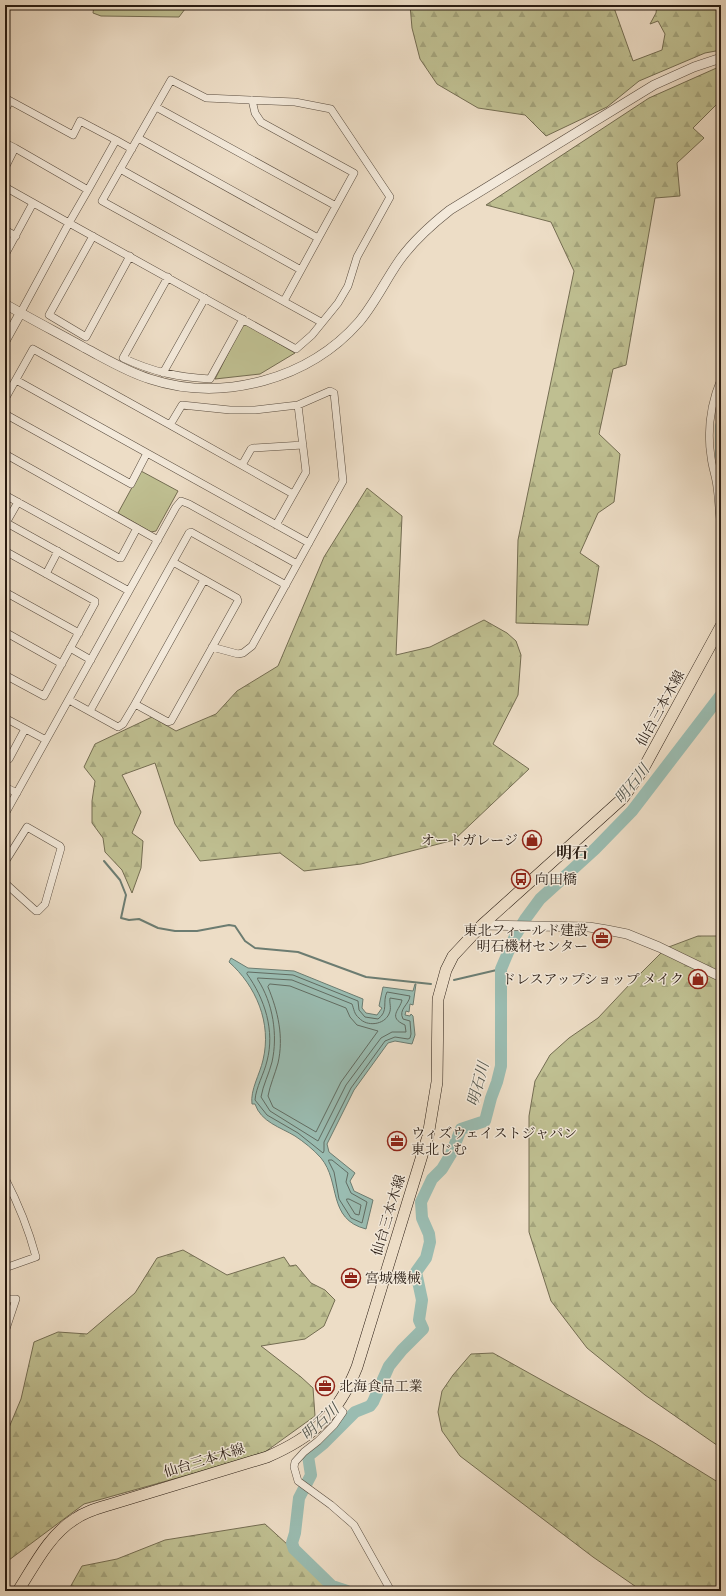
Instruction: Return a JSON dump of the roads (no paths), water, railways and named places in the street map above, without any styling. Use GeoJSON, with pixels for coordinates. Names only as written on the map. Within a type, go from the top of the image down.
{"type":"FeatureCollection","features":[{"type":"Feature","properties":{"kind":"main road","name":"仙台三本木線"},"geometry":{"type":"LineString","coordinates":[[18,1591],[53,1539],[63,1528],[76,1518],[91,1510],[267,1457],[283,1450],[313,1431],[328,1418],[337,1406],[350,1384],[357,1368],[428,1136],[437,1082],[438,999],[442,978],[453,956],[482,925],[623,798],[642,771],[721,626]]}},
{"type":"Feature","properties":{"kind":"street"},"geometry":{"type":"LineString","coordinates":[[5,304],[134,374],[168,384],[206,388],[230,388],[272,379],[311,361],[343,338],[370,309],[392,272],[408,250],[426,229],[450,210],[654,85],[694,67],[721,58]]}},
{"type":"Feature","properties":{"kind":"street"},"geometry":{"type":"LineString","coordinates":[[5,187],[296,349],[312,335],[321,322],[338,303],[348,286],[357,257],[390,197],[332,109],[295,102],[206,98],[171,80],[102,200],[321,322]]}},
{"type":"Feature","properties":{"kind":"street"},"geometry":{"type":"LineString","coordinates":[[5,110],[7,100],[72,135],[80,121],[132,149]]}},
{"type":"Feature","properties":{"kind":"street"},"geometry":{"type":"LineString","coordinates":[[252,100],[254,113],[261,122],[354,173],[284,301]]}},
{"type":"Feature","properties":{"kind":"street"},"geometry":{"type":"LineString","coordinates":[[156,107],[336,206]]}},
{"type":"Feature","properties":{"kind":"street"},"geometry":{"type":"LineString","coordinates":[[138,138],[318,238]]}},
{"type":"Feature","properties":{"kind":"street"},"geometry":{"type":"LineString","coordinates":[[5,341],[116,140]]}},
{"type":"Feature","properties":{"kind":"street"},"geometry":{"type":"LineString","coordinates":[[5,143],[88,190]]}},
{"type":"Feature","properties":{"kind":"street"},"geometry":{"type":"LineString","coordinates":[[5,168],[15,148]]}},
{"type":"Feature","properties":{"kind":"street"},"geometry":{"type":"LineString","coordinates":[[120,169],[301,270]]}},
{"type":"Feature","properties":{"kind":"street"},"geometry":{"type":"LineString","coordinates":[[5,256],[33,203]]}},
{"type":"Feature","properties":{"kind":"street"},"geometry":{"type":"LineString","coordinates":[[5,230],[16,236]]}},
{"type":"Feature","properties":{"kind":"street"},"geometry":{"type":"LineString","coordinates":[[93,236],[49,315],[86,337],[130,256]]}},
{"type":"Feature","properties":{"kind":"street"},"geometry":{"type":"LineString","coordinates":[[168,277],[123,358],[144,368],[163,373],[191,378],[210,379],[243,319]]}},
{"type":"Feature","properties":{"kind":"street"},"geometry":{"type":"LineString","coordinates":[[163,373],[205,298]]}},
{"type":"Feature","properties":{"kind":"street"},"geometry":{"type":"LineString","coordinates":[[5,399],[33,349],[293,494]]}},
{"type":"Feature","properties":{"kind":"street"},"geometry":{"type":"LineString","coordinates":[[721,379],[711,410],[709,429],[711,457],[717,486],[721,527]]}},
{"type":"Feature","properties":{"kind":"street"},"geometry":{"type":"LineString","coordinates":[[16,380],[309,543]]}},
{"type":"Feature","properties":{"kind":"street"},"geometry":{"type":"LineString","coordinates":[[170,425],[182,405],[230,410],[247,410],[298,405],[330,390],[334,393],[344,482],[255,641],[249,649],[238,654],[212,646]]}},
{"type":"Feature","properties":{"kind":"street"},"geometry":{"type":"LineString","coordinates":[[276,525],[306,472],[298,405]]}},
{"type":"Feature","properties":{"kind":"street"},"geometry":{"type":"LineString","coordinates":[[5,414],[131,484],[147,453]]}},
{"type":"Feature","properties":{"kind":"street"},"geometry":{"type":"LineString","coordinates":[[242,465],[253,448],[303,446]]}},
{"type":"Feature","properties":{"kind":"street"},"geometry":{"type":"LineString","coordinates":[[5,454],[158,540]]}},
{"type":"Feature","properties":{"kind":"street"},"geometry":{"type":"LineString","coordinates":[[5,495],[118,558],[121,558],[137,528]]}},
{"type":"Feature","properties":{"kind":"street"},"geometry":{"type":"LineString","coordinates":[[18,502],[6,522],[129,591]]}},
{"type":"Feature","properties":{"kind":"street"},"geometry":{"type":"LineString","coordinates":[[5,814],[178,503],[185,502],[297,564]]}},
{"type":"Feature","properties":{"kind":"street"},"geometry":{"type":"LineString","coordinates":[[90,711],[189,533],[191,532],[286,585]]}},
{"type":"Feature","properties":{"kind":"street"},"geometry":{"type":"LineString","coordinates":[[5,551],[95,600],[96,603],[44,696],[5,675]]}},
{"type":"Feature","properties":{"kind":"street"},"geometry":{"type":"LineString","coordinates":[[46,574],[58,551]]}},
{"type":"Feature","properties":{"kind":"street"},"geometry":{"type":"LineString","coordinates":[[135,704],[168,722],[171,721],[238,601],[237,598],[172,562]]}},
{"type":"Feature","properties":{"kind":"street"},"geometry":{"type":"LineString","coordinates":[[69,700],[118,727],[123,724],[204,580]]}},
{"type":"Feature","properties":{"kind":"street"},"geometry":{"type":"LineString","coordinates":[[5,592],[79,632]]}},
{"type":"Feature","properties":{"kind":"street"},"geometry":{"type":"LineString","coordinates":[[5,632],[62,664]]}},
{"type":"Feature","properties":{"kind":"street"},"geometry":{"type":"LineString","coordinates":[[70,648],[91,660]]}},
{"type":"Feature","properties":{"kind":"street"},"geometry":{"type":"LineString","coordinates":[[5,718],[46,740]]}},
{"type":"Feature","properties":{"kind":"street"},"geometry":{"type":"LineString","coordinates":[[5,759],[9,759],[25,729]]}},
{"type":"Feature","properties":{"kind":"street"},"geometry":{"type":"LineString","coordinates":[[5,787],[17,793]]}},
{"type":"Feature","properties":{"kind":"street"},"geometry":{"type":"LineString","coordinates":[[5,862],[27,827],[61,848],[45,904],[38,911],[36,911],[5,883]]}},
{"type":"Feature","properties":{"kind":"street"},"geometry":{"type":"LineString","coordinates":[[482,925],[589,927],[627,934],[659,947],[721,977]]}},
{"type":"Feature","properties":{"kind":"street"},"geometry":{"type":"LineString","coordinates":[[5,1178],[17,1200],[29,1228],[36,1257],[5,1268]]}},
{"type":"Feature","properties":{"kind":"street"},"geometry":{"type":"LineString","coordinates":[[5,1299],[16,1299],[5,1332]]}},
{"type":"Feature","properties":{"kind":"street"},"geometry":{"type":"LineString","coordinates":[[337,1406],[343,1412],[334,1425],[295,1462],[294,1467],[298,1481],[332,1505],[354,1525],[391,1591]]}},
{"type":"Feature","properties":{"kind":"water"},"geometry":{"type":"Polygon","coordinates":[[[231,958],[248,968],[294,971],[363,999],[362,1008],[366,1013],[377,1015],[382,1008],[379,1006],[383,987],[413,991],[416,984],[413,1005],[410,1004],[409,1012],[406,1011],[405,1015],[410,1016],[411,1014],[413,1016],[415,1035],[412,1044],[395,1041],[388,1043],[354,1090],[327,1144],[329,1152],[355,1173],[350,1181],[354,1191],[373,1200],[366,1229],[354,1224],[345,1217],[336,1199],[327,1168],[321,1158],[298,1138],[266,1120],[255,1104],[252,1104],[252,1093],[263,1060],[265,1032],[260,1006],[247,982],[229,962],[231,958]]]}},
{"type":"Feature","properties":{"kind":"waterway","name":"明石川"},"geometry":{"type":"LineString","coordinates":[[721,426],[721,456]]}},
{"type":"Feature","properties":{"kind":"waterway","name":"明石川"},"geometry":{"type":"LineString","coordinates":[[347,1591],[332,1586],[294,1549],[292,1543],[295,1533],[299,1498],[311,1475],[308,1456],[324,1443],[355,1412],[370,1406],[389,1366],[402,1350],[423,1329],[419,1320],[422,1300],[416,1272],[426,1258],[430,1242],[429,1234],[422,1218],[421,1202],[432,1179],[442,1169],[451,1154],[461,1129],[485,1121],[501,1066],[501,969],[515,936],[540,899],[595,849],[632,811],[721,695]]}},
{"type":"Feature","properties":{"kind":"waterway"},"geometry":{"type":"LineString","coordinates":[[104,861],[120,880],[126,895],[121,918],[129,920],[139,919],[158,928],[175,931],[197,931],[229,925],[235,926],[245,941],[255,948],[298,952],[366,977],[431,984]]}},
{"type":"Feature","properties":{"kind":"waterway"},"geometry":{"type":"LineString","coordinates":[[454,980],[501,969]]}},
{"type":"Feature","properties":{"kind":"place","name":"オートガレージ"},"geometry":{"type":"Point","coordinates":[532,840]}},
{"type":"Feature","properties":{"kind":"place","name":"向田橋"},"geometry":{"type":"Point","coordinates":[521,879]}},
{"type":"Feature","properties":{"kind":"place","name":"東北フィールド建設 明石機材センター"},"geometry":{"type":"Point","coordinates":[602,938]}},
{"type":"Feature","properties":{"kind":"place","name":"ドレスアップショップ メイク"},"geometry":{"type":"Point","coordinates":[698,979]}},
{"type":"Feature","properties":{"kind":"place","name":"ウィズウェイストジャパン 東北じむ"},"geometry":{"type":"Point","coordinates":[397,1141]}},
{"type":"Feature","properties":{"kind":"place","name":"宮城機械"},"geometry":{"type":"Point","coordinates":[351,1278]}},
{"type":"Feature","properties":{"kind":"place","name":"北海食品工業"},"geometry":{"type":"Point","coordinates":[325,1386]}},
{"type":"Feature","properties":{"kind":"district","name":"明石"},"geometry":{"type":"Point","coordinates":[572,852]}}]}
